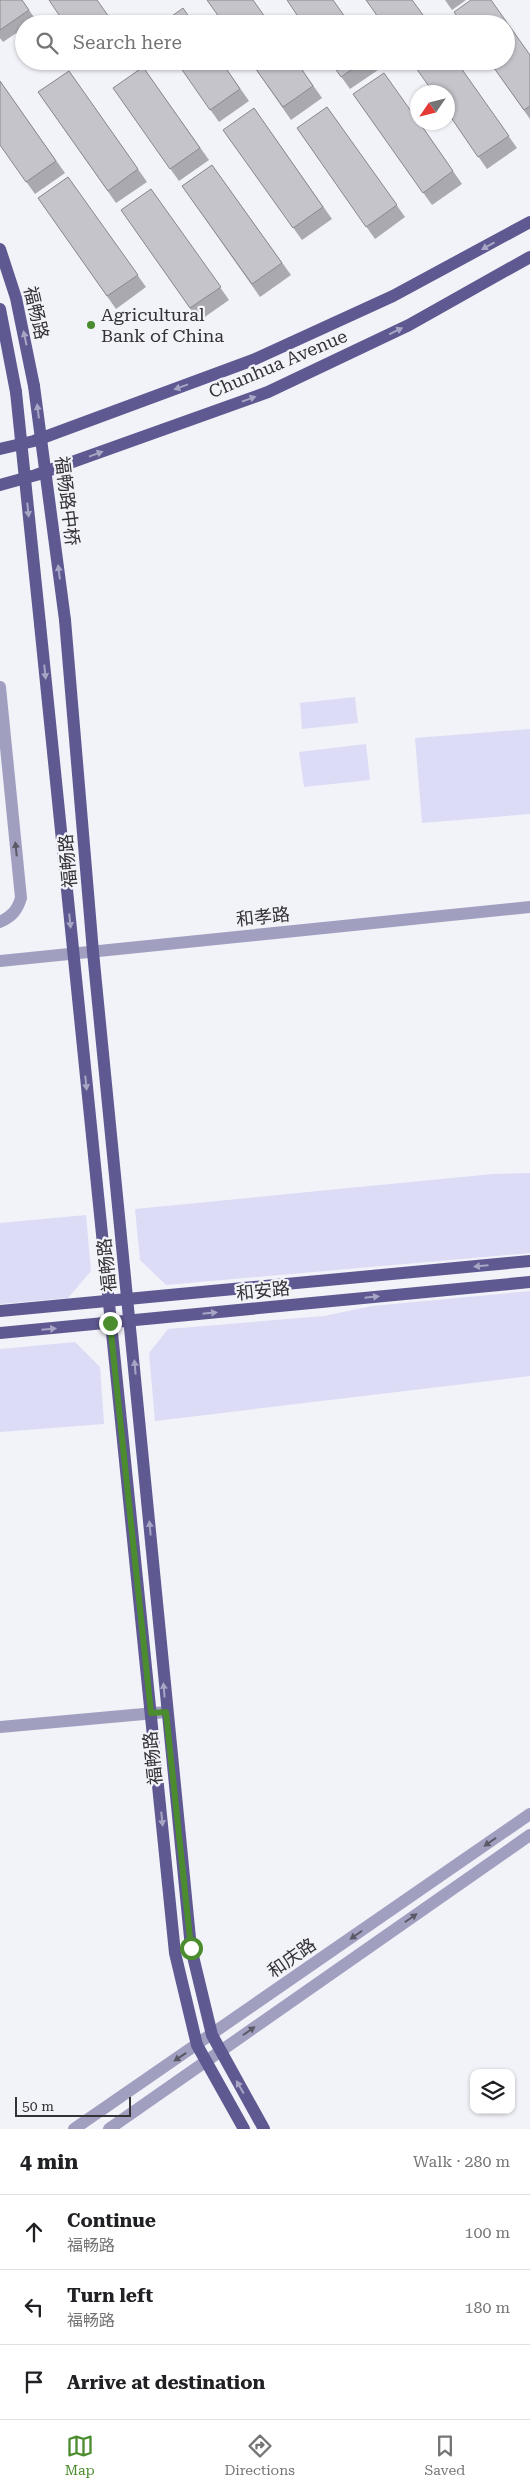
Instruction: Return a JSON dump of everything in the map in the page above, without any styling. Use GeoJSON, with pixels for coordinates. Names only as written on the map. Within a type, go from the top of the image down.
{"type":"FeatureCollection","features":[{"type":"Feature","properties":{"kind":"main road","name":"Chunhua Avenue"},"geometry":{"type":"LineString","coordinates":[[0,450],[34,441],[253,360],[393,296],[530,222]]}},
{"type":"Feature","properties":{"kind":"main road","name":"福畅路"},"geometry":{"type":"LineString","coordinates":[[0,249],[16,298],[34,386]]}},
{"type":"Feature","properties":{"kind":"main road","name":"Chunhua Avenue"},"geometry":{"type":"LineString","coordinates":[[0,485],[36,476],[268,392],[409,325],[530,257]]}},
{"type":"Feature","properties":{"kind":"main road","name":"福畅路"},"geometry":{"type":"LineString","coordinates":[[0,309],[16,392],[175,1953],[197,2045],[244,2129]]}},
{"type":"Feature","properties":{"kind":"main road","name":"福畅路中桥"},"geometry":{"type":"LineString","coordinates":[[34,386],[65,620]]}},
{"type":"Feature","properties":{"kind":"main road","name":"福畅路"},"geometry":{"type":"LineString","coordinates":[[65,620],[94,952],[131,1321],[166,1712],[191,1948],[212,2035],[264,2129]]}},
{"type":"Feature","properties":{"kind":"main road","name":"和安路"},"geometry":{"type":"LineString","coordinates":[[0,1311],[530,1261]]}},
{"type":"Feature","properties":{"kind":"main road","name":"和安路"},"geometry":{"type":"LineString","coordinates":[[0,1333],[530,1282]]}},
{"type":"Feature","properties":{"kind":"street"},"geometry":{"type":"LineString","coordinates":[[0,688],[21,898],[18,909],[10,918],[0,922]]}},
{"type":"Feature","properties":{"kind":"street","name":"和孝路"},"geometry":{"type":"LineString","coordinates":[[0,961],[530,907]]}},
{"type":"Feature","properties":{"kind":"street"},"geometry":{"type":"LineString","coordinates":[[0,1727],[166,1712]]}},
{"type":"Feature","properties":{"kind":"street","name":"和庆路"},"geometry":{"type":"LineString","coordinates":[[74,2129],[530,1814]]}},
{"type":"Feature","properties":{"kind":"street","name":"和庆路"},"geometry":{"type":"LineString","coordinates":[[109,2129],[530,1835]]}},
{"type":"Feature","properties":{"kind":"shaded area"},"geometry":{"type":"Polygon","coordinates":[[[355,697],[358,723],[302,729],[300,703],[355,697]]]}},
{"type":"Feature","properties":{"kind":"shaded area"},"geometry":{"type":"Polygon","coordinates":[[[530,729],[530,814],[422,823],[415,738],[530,729]]]}},
{"type":"Feature","properties":{"kind":"shaded area"},"geometry":{"type":"Polygon","coordinates":[[[366,744],[370,780],[304,787],[299,752],[366,744]]]}},
{"type":"Feature","properties":{"kind":"shaded area"},"geometry":{"type":"Polygon","coordinates":[[[530,1173],[530,1253],[166,1285],[140,1260],[135,1209],[493,1174],[530,1173]]]}},
{"type":"Feature","properties":{"kind":"shaded area"},"geometry":{"type":"Polygon","coordinates":[[[86,1215],[91,1271],[68,1298],[0,1304],[0,1223],[86,1215]]]}},
{"type":"Feature","properties":{"kind":"shaded area"},"geometry":{"type":"Polygon","coordinates":[[[530,1291],[530,1376],[155,1421],[149,1353],[168,1329],[324,1316],[372,1306],[530,1291]]]}},
{"type":"Feature","properties":{"kind":"shaded area"},"geometry":{"type":"Polygon","coordinates":[[[75,1342],[100,1367],[104,1424],[0,1432],[0,1349],[75,1342]]]}},
{"type":"Feature","properties":{"kind":"building"},"geometry":{"type":"Polygon","coordinates":[[[0,0],[22,0],[29,10],[22,15],[15,15],[15,20],[0,30],[0,0]]]}},
{"type":"Feature","properties":{"kind":"building"},"geometry":{"type":"Polygon","coordinates":[[[49,0],[97,0],[108,15],[59,15],[49,0]]]}},
{"type":"Feature","properties":{"kind":"building"},"geometry":{"type":"Polygon","coordinates":[[[207,0],[253,0],[264,15],[218,15],[207,0]]]}},
{"type":"Feature","properties":{"kind":"building"},"geometry":{"type":"Polygon","coordinates":[[[287,0],[333,0],[344,15],[297,15],[287,0]]]}},
{"type":"Feature","properties":{"kind":"building"},"geometry":{"type":"Polygon","coordinates":[[[366,0],[412,0],[423,15],[377,15],[366,0]]]}},
{"type":"Feature","properties":{"kind":"building"},"geometry":{"type":"Polygon","coordinates":[[[471,0],[491,0],[502,15],[456,15],[454,12],[471,0]]]}},
{"type":"Feature","properties":{"kind":"building"},"geometry":{"type":"Polygon","coordinates":[[[183,8],[188,15],[173,15],[183,8]]]}},
{"type":"Feature","properties":{"kind":"building"},"geometry":{"type":"Polygon","coordinates":[[[515,34],[530,55],[530,106],[524,110],[495,70],[515,70],[515,34]]]}},
{"type":"Feature","properties":{"kind":"building"},"geometry":{"type":"Polygon","coordinates":[[[139,70],[145,70],[200,148],[170,169],[113,88],[139,70]]]}},
{"type":"Feature","properties":{"kind":"building"},"geometry":{"type":"Polygon","coordinates":[[[182,70],[227,70],[240,89],[210,110],[182,70]]]}},
{"type":"Feature","properties":{"kind":"building"},"geometry":{"type":"Polygon","coordinates":[[[256,70],[302,70],[313,86],[283,107],[256,70]]]}},
{"type":"Feature","properties":{"kind":"building"},"geometry":{"type":"Polygon","coordinates":[[[336,70],[351,70],[341,77],[336,70]]]}},
{"type":"Feature","properties":{"kind":"building"},"geometry":{"type":"Polygon","coordinates":[[[417,70],[462,70],[509,136],[478,157],[455,123],[455,85],[428,85],[417,70]]]}},
{"type":"Feature","properties":{"kind":"building"},"geometry":{"type":"Polygon","coordinates":[[[69,71],[138,169],[108,191],[38,92],[69,71]]]}},
{"type":"Feature","properties":{"kind":"building"},"geometry":{"type":"Polygon","coordinates":[[[384,73],[410,110],[410,130],[425,130],[453,171],[423,193],[353,94],[384,73]]]}},
{"type":"Feature","properties":{"kind":"building"},"geometry":{"type":"Polygon","coordinates":[[[0,81],[56,161],[26,182],[0,145],[0,81]]]}},
{"type":"Feature","properties":{"kind":"building"},"geometry":{"type":"Polygon","coordinates":[[[327,107],[397,205],[366,227],[297,128],[327,107]]]}},
{"type":"Feature","properties":{"kind":"building"},"geometry":{"type":"Polygon","coordinates":[[[254,108],[323,207],[293,228],[223,130],[254,108]]]}},
{"type":"Feature","properties":{"kind":"building"},"geometry":{"type":"Polygon","coordinates":[[[212,165],[282,263],[252,284],[182,186],[212,165]]]}},
{"type":"Feature","properties":{"kind":"building"},"geometry":{"type":"Polygon","coordinates":[[[68,177],[138,275],[107,296],[38,198],[68,177]]]}},
{"type":"Feature","properties":{"kind":"building"},"geometry":{"type":"Polygon","coordinates":[[[151,189],[221,287],[190,308],[121,210],[151,189]]]}},
{"type":"Feature","properties":{"kind":"place","name":"Agricultural Bank of China"},"geometry":{"type":"Point","coordinates":[91,325]}},
{"type":"Feature","properties":{"kind":"route"},"geometry":{"type":"LineString","coordinates":[[110,1323],[151,1713],[166,1712],[191,1948]]}}]}
